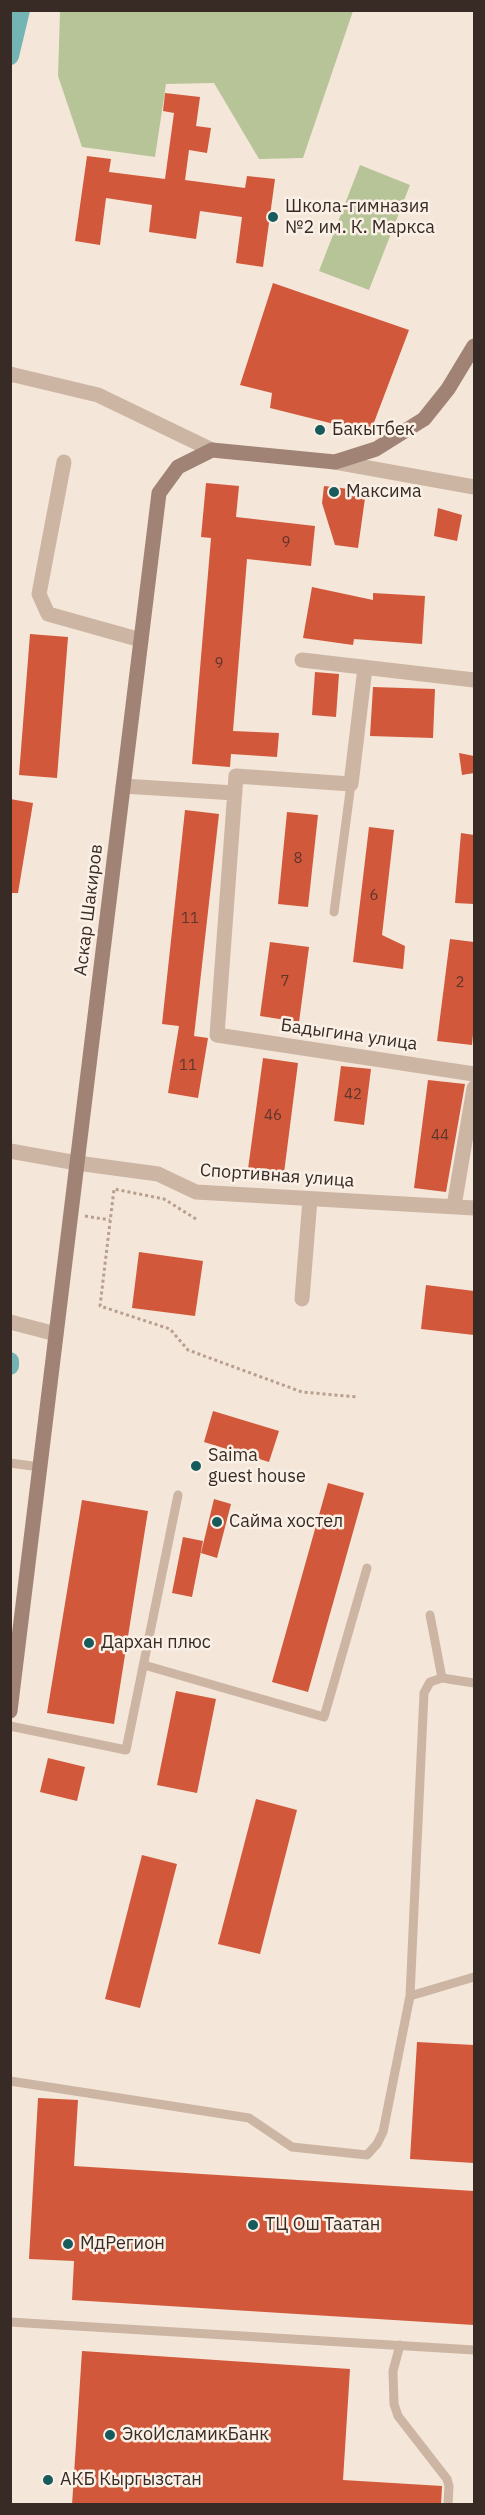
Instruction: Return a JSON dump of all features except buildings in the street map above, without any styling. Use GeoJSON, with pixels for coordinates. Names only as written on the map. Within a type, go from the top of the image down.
{"type":"FeatureCollection","features":[{"type":"Feature","properties":{"kind":"main road"},"geometry":{"type":"LineString","coordinates":[[212,450],[335,462],[376,449],[424,419],[448,389],[474,346]]}},
{"type":"Feature","properties":{"kind":"main road","name":"Аскар Шакиров"},"geometry":{"type":"LineString","coordinates":[[10,1711],[159,493],[178,467],[212,450]]}},
{"type":"Feature","properties":{"kind":"street"},"geometry":{"type":"LineString","coordinates":[[10,374],[98,395],[212,450]]}},
{"type":"Feature","properties":{"kind":"street"},"geometry":{"type":"LineString","coordinates":[[64,462],[39,594],[48,614],[141,640]]}},
{"type":"Feature","properties":{"kind":"street"},"geometry":{"type":"LineString","coordinates":[[335,462],[474,487]]}},
{"type":"Feature","properties":{"kind":"street"},"geometry":{"type":"LineString","coordinates":[[302,660],[474,680]]}},
{"type":"Feature","properties":{"kind":"street"},"geometry":{"type":"LineString","coordinates":[[123,786],[235,794],[236,776],[351,784],[365,668]]}},
{"type":"Feature","properties":{"kind":"street","name":"Бадыгина улица"},"geometry":{"type":"LineString","coordinates":[[235,794],[217,1035],[474,1074]]}},
{"type":"Feature","properties":{"kind":"street"},"geometry":{"type":"LineString","coordinates":[[454,1206],[474,1088]]}},
{"type":"Feature","properties":{"kind":"street","name":"Спортивная улица"},"geometry":{"type":"LineString","coordinates":[[10,1151],[158,1174],[196,1192],[474,1208]]}},
{"type":"Feature","properties":{"kind":"street"},"geometry":{"type":"LineString","coordinates":[[302,1299],[310,1199]]}},
{"type":"Feature","properties":{"kind":"street"},"geometry":{"type":"LineString","coordinates":[[10,1322],[57,1334]]}},
{"type":"Feature","properties":{"kind":"lane"},"geometry":{"type":"LineString","coordinates":[[334,912],[351,784]]}},
{"type":"Feature","properties":{"kind":"lane"},"geometry":{"type":"LineString","coordinates":[[10,1462],[40,1467]]}},
{"type":"Feature","properties":{"kind":"lane"},"geometry":{"type":"LineString","coordinates":[[10,1726],[126,1750],[178,1495]]}},
{"type":"Feature","properties":{"kind":"lane"},"geometry":{"type":"LineString","coordinates":[[144,1665],[324,1716],[367,1568]]}},
{"type":"Feature","properties":{"kind":"lane"},"geometry":{"type":"LineString","coordinates":[[430,1615],[442,1678]]}},
{"type":"Feature","properties":{"kind":"lane"},"geometry":{"type":"LineString","coordinates":[[10,2081],[249,2118],[292,2147],[367,2156],[383,2132],[410,1996],[424,1693],[430,1682],[442,1678],[474,1683]]}},
{"type":"Feature","properties":{"kind":"lane"},"geometry":{"type":"LineString","coordinates":[[410,1996],[474,1977]]}},
{"type":"Feature","properties":{"kind":"lane"},"geometry":{"type":"LineString","coordinates":[[10,2322],[474,2350]]}},
{"type":"Feature","properties":{"kind":"lane"},"geometry":{"type":"LineString","coordinates":[[400,2345],[393,2371],[394,2404],[398,2416],[447,2479],[448,2505]]}},
{"type":"Feature","properties":{"kind":"path"},"geometry":{"type":"LineString","coordinates":[[196,1218],[164,1199],[114,1189],[100,1306],[170,1329],[188,1350],[302,1392],[357,1398]]}},
{"type":"Feature","properties":{"kind":"path"},"geometry":{"type":"LineString","coordinates":[[71,1213],[110,1220]]}},
{"type":"Feature","properties":{"kind":"green space"},"geometry":{"type":"Polygon","coordinates":[[[60,10],[353,11],[303,158],[259,159],[214,83],[166,84],[155,157],[82,147],[58,76],[60,10]]]}},
{"type":"Feature","properties":{"kind":"green space"},"geometry":{"type":"Polygon","coordinates":[[[360,165],[410,185],[369,290],[319,271],[360,165]]]}},
{"type":"Feature","properties":{"kind":"waterway"},"geometry":{"type":"LineString","coordinates":[[10,56],[21,10]]}},
{"type":"Feature","properties":{"kind":"waterway"},"geometry":{"type":"LineString","coordinates":[[10,1361],[10,1366]]}},
{"type":"Feature","properties":{"kind":"place","name":"Школа-гимназия №2 им. К. Маркса"},"geometry":{"type":"Point","coordinates":[273,217]}},
{"type":"Feature","properties":{"kind":"place","name":"Бакытбек"},"geometry":{"type":"Point","coordinates":[320,430]}},
{"type":"Feature","properties":{"kind":"place","name":"Максима"},"geometry":{"type":"Point","coordinates":[334,492]}},
{"type":"Feature","properties":{"kind":"place","name":"Saima guest house"},"geometry":{"type":"Point","coordinates":[196,1466]}},
{"type":"Feature","properties":{"kind":"place","name":"Сайма хостел"},"geometry":{"type":"Point","coordinates":[217,1522]}},
{"type":"Feature","properties":{"kind":"place","name":"Дархан плюс"},"geometry":{"type":"Point","coordinates":[89,1643]}},
{"type":"Feature","properties":{"kind":"place","name":"ТЦ Ош Таатан"},"geometry":{"type":"Point","coordinates":[253,2225]}},
{"type":"Feature","properties":{"kind":"place","name":"МдРегион"},"geometry":{"type":"Point","coordinates":[68,2244]}},
{"type":"Feature","properties":{"kind":"place","name":"ЭкоИсламикБанк"},"geometry":{"type":"Point","coordinates":[110,2435]}},
{"type":"Feature","properties":{"kind":"place","name":"АКБ Кыргызстан"},"geometry":{"type":"Point","coordinates":[48,2480]}}]}
